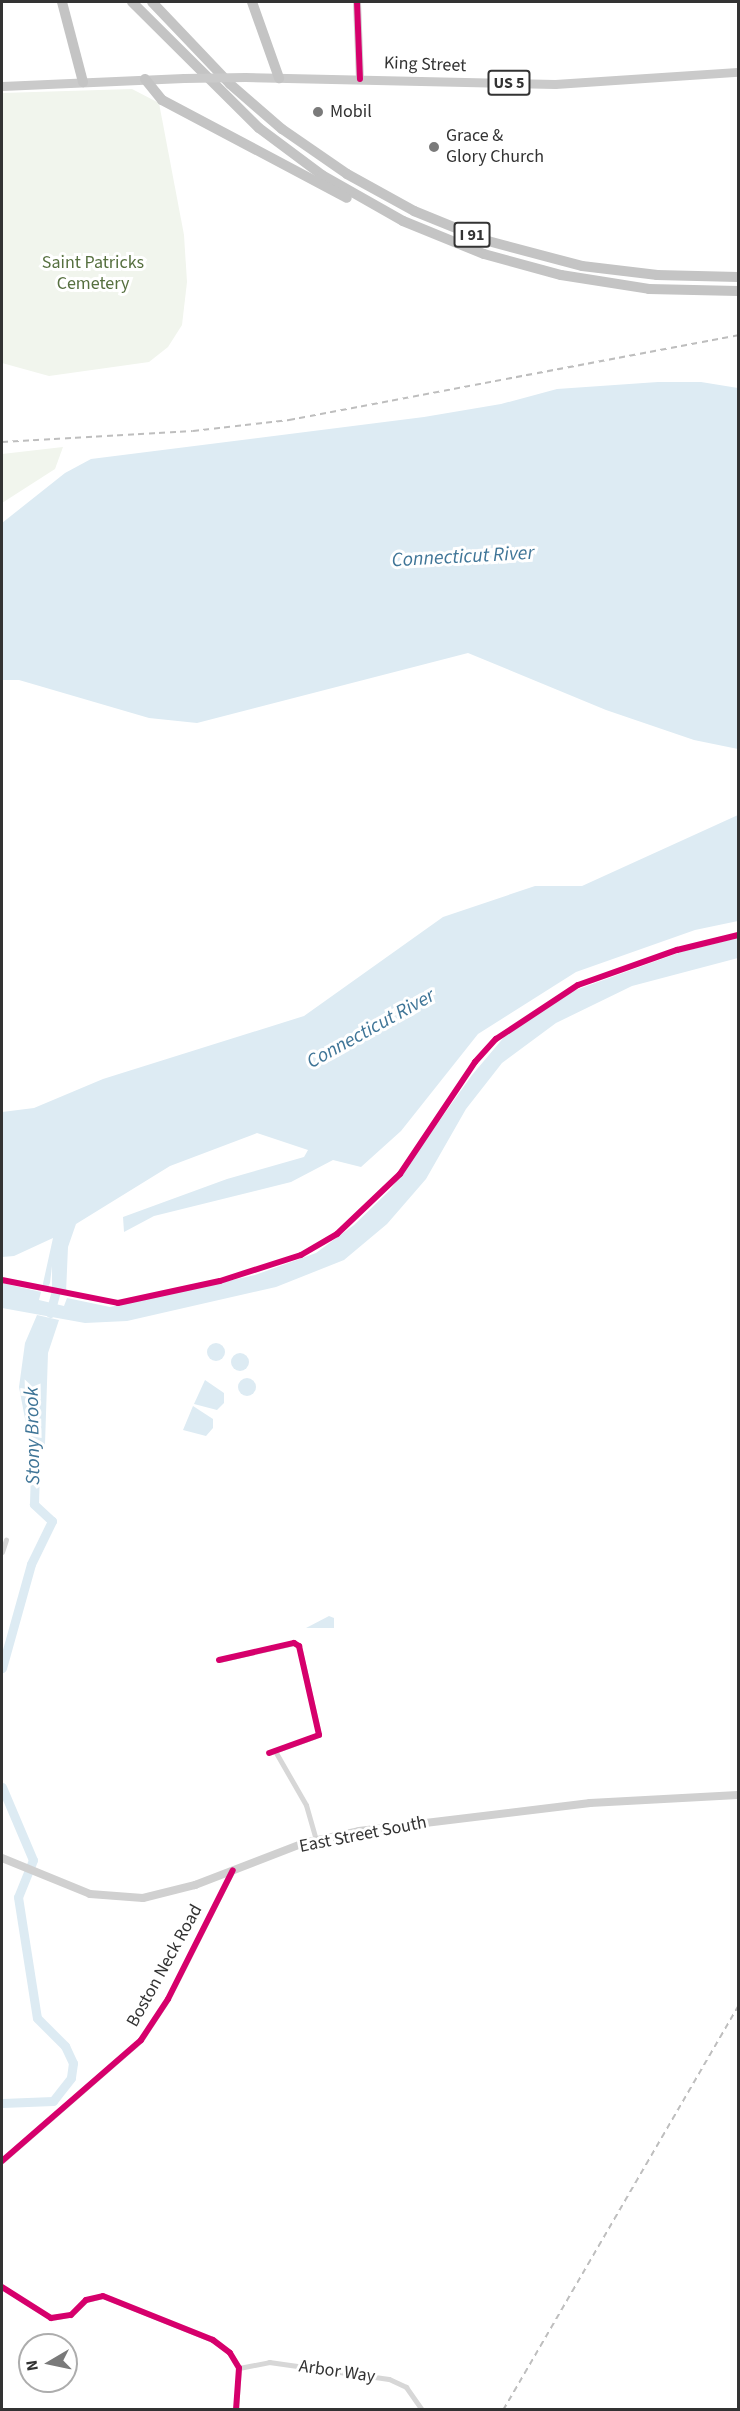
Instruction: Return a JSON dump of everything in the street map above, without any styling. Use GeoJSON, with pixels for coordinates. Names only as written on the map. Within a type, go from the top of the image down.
{"type":"FeatureCollection","features":[{"type":"Feature","properties":{"kind":"highway"},"geometry":{"type":"LineString","coordinates":[[62,2],[83,82]]}},
{"type":"Feature","properties":{"kind":"highway","name":"I 91"},"geometry":{"type":"LineString","coordinates":[[132,2],[248,120],[315,171],[371,204],[450,242],[561,275],[649,289],[738,291]]}},
{"type":"Feature","properties":{"kind":"highway","name":"I 91"},"geometry":{"type":"LineString","coordinates":[[152,2],[254,106],[315,153],[380,194],[449,226],[524,252],[601,269],[677,276],[738,277]]}},
{"type":"Feature","properties":{"kind":"highway"},"geometry":{"type":"LineString","coordinates":[[161,2],[199,52]]}},
{"type":"Feature","properties":{"kind":"highway"},"geometry":{"type":"LineString","coordinates":[[252,2],[279,78]]}},
{"type":"Feature","properties":{"kind":"highway"},"geometry":{"type":"LineString","coordinates":[[258,2],[280,63],[279,78]]}},
{"type":"Feature","properties":{"kind":"highway"},"geometry":{"type":"LineString","coordinates":[[146,79],[152,92],[165,102],[348,199],[371,204]]}},
{"type":"Feature","properties":{"kind":"main road"},"geometry":{"type":"LineString","coordinates":[[357,2],[360,79]]}},
{"type":"Feature","properties":{"kind":"main road","name":"King Street"},"geometry":{"type":"LineString","coordinates":[[2,86],[245,77],[555,84],[738,72]]}},
{"type":"Feature","properties":{"kind":"main road","name":"East Street South"},"geometry":{"type":"LineString","coordinates":[[2,1858],[65,1886],[108,1897],[143,1898],[316,1840],[449,1819],[590,1803],[738,1794]]}},
{"type":"Feature","properties":{"kind":"street"},"geometry":{"type":"LineString","coordinates":[[2,1552],[6,1540]]}},
{"type":"Feature","properties":{"kind":"street"},"geometry":{"type":"LineString","coordinates":[[219,1660],[298,1645],[319,1733],[315,1738],[269,1753]]}},
{"type":"Feature","properties":{"kind":"street"},"geometry":{"type":"LineString","coordinates":[[275,1751],[306,1805],[316,1840]]}},
{"type":"Feature","properties":{"kind":"street","name":"Boston Neck Road"},"geometry":{"type":"LineString","coordinates":[[2,2161],[141,2040],[168,1999],[232,1870]]}},
{"type":"Feature","properties":{"kind":"street"},"geometry":{"type":"LineString","coordinates":[[2,2287],[51,2318],[71,2314],[94,2296],[113,2298],[213,2340],[230,2353],[239,2368],[236,2409]]}},
{"type":"Feature","properties":{"kind":"street","name":"Arbor Way"},"geometry":{"type":"LineString","coordinates":[[239,2368],[269,2362],[389,2379],[406,2387],[422,2409]]}},
{"type":"Feature","properties":{"kind":"green space","name":"Saint Patricks Cemetery"},"geometry":{"type":"Polygon","coordinates":[[[132,89],[159,103],[184,235],[187,282],[182,325],[168,347],[149,362],[49,376],[2,363],[2,93],[132,89]]]}},
{"type":"Feature","properties":{"kind":"green space"},"geometry":{"type":"Polygon","coordinates":[[[63,447],[55,469],[2,503],[2,454],[63,447]]]}},
{"type":"Feature","properties":{"kind":"water","name":"Connecticut River"},"geometry":{"type":"Polygon","coordinates":[[[658,382],[701,382],[738,388],[738,749],[694,740],[606,710],[468,653],[197,723],[149,718],[19,680],[2,680],[2,523],[65,473],[91,459],[424,417],[501,404],[557,389],[658,382]]]}},
{"type":"Feature","properties":{"kind":"water","name":"Connecticut River"},"geometry":{"type":"Polygon","coordinates":[[[738,815],[738,921],[695,930],[576,972],[478,1034],[401,1131],[361,1167],[333,1160],[291,1182],[154,1216],[124,1232],[123,1217],[227,1179],[304,1157],[308,1150],[257,1133],[170,1166],[76,1224],[68,1247],[66,1293],[52,1291],[52,1266],[50,1283],[47,1289],[42,1288],[53,1238],[14,1256],[2,1257],[2,1112],[34,1108],[103,1079],[304,1016],[443,917],[535,886],[582,886],[738,815]]]}},
{"type":"Feature","properties":{"kind":"water"},"geometry":{"type":"Polygon","coordinates":[[[738,938],[738,958],[632,986],[556,1023],[502,1063],[466,1109],[426,1179],[387,1224],[344,1260],[276,1287],[127,1321],[85,1323],[2,1308],[2,1283],[41,1292],[39,1300],[64,1306],[67,1298],[110,1307],[255,1275],[316,1253],[354,1225],[390,1190],[472,1075],[505,1036],[573,991],[681,952],[738,938]]]}},
{"type":"Feature","properties":{"kind":"water"},"geometry":{"type":"Polygon","coordinates":[[[37,1315],[59,1320],[48,1353],[45,1444],[42,1450],[34,1450],[29,1440],[19,1387],[25,1343],[37,1315]]]}},
{"type":"Feature","properties":{"kind":"water"},"geometry":{"type":"Polygon","coordinates":[[[216,1343],[222,1346],[225,1352],[222,1358],[216,1361],[210,1358],[207,1352],[210,1346],[216,1343]]]}},
{"type":"Feature","properties":{"kind":"water"},"geometry":{"type":"Polygon","coordinates":[[[240,1353],[246,1356],[249,1362],[246,1368],[240,1371],[234,1368],[231,1362],[234,1356],[240,1353]]]}},
{"type":"Feature","properties":{"kind":"water"},"geometry":{"type":"Polygon","coordinates":[[[247,1378],[253,1381],[256,1387],[253,1393],[247,1396],[241,1393],[238,1387],[241,1381],[247,1378]]]}},
{"type":"Feature","properties":{"kind":"water"},"geometry":{"type":"Polygon","coordinates":[[[205,1380],[224,1393],[224,1403],[217,1410],[194,1404],[205,1380]]]}},
{"type":"Feature","properties":{"kind":"water"},"geometry":{"type":"Polygon","coordinates":[[[193,1406],[213,1419],[213,1428],[206,1436],[183,1430],[193,1406]]]}},
{"type":"Feature","properties":{"kind":"water"},"geometry":{"type":"Polygon","coordinates":[[[329,1616],[334,1618],[334,1628],[306,1628],[329,1616]]]}},
{"type":"Feature","properties":{"kind":"waterway","name":"Stony Brook"},"geometry":{"type":"LineString","coordinates":[[50,1313],[59,1280]]}},
{"type":"Feature","properties":{"kind":"waterway","name":"Stony Brook"},"geometry":{"type":"LineString","coordinates":[[2,1668],[31,1564],[52,1521],[34,1504],[36,1438]]}},
{"type":"Feature","properties":{"kind":"waterway","name":"Stony Brook"},"geometry":{"type":"LineString","coordinates":[[2,1787],[33,1860],[18,1897],[37,2018],[65,2046],[73,2063],[71,2078],[53,2101],[2,2103]]}},
{"type":"Feature","properties":{"kind":"railway"},"geometry":{"type":"LineString","coordinates":[[2,442],[193,431],[289,420],[738,335]]}},
{"type":"Feature","properties":{"kind":"railway"},"geometry":{"type":"LineString","coordinates":[[503,2410],[738,2007]]}},
{"type":"Feature","properties":{"kind":"cycle path"},"geometry":{"type":"LineString","coordinates":[[357,2],[360,79]]}},
{"type":"Feature","properties":{"kind":"cycle path"},"geometry":{"type":"LineString","coordinates":[[2,1280],[118,1303],[220,1281],[301,1255],[337,1234],[400,1174],[475,1062],[496,1039],[578,985],[677,950],[738,935]]}},
{"type":"Feature","properties":{"kind":"cycle path"},"geometry":{"type":"LineString","coordinates":[[219,1660],[294,1643],[299,1646],[319,1735],[269,1753]]}},
{"type":"Feature","properties":{"kind":"cycle path"},"geometry":{"type":"LineString","coordinates":[[2,2161],[141,2040],[168,1999],[233,1870]]}},
{"type":"Feature","properties":{"kind":"cycle path"},"geometry":{"type":"LineString","coordinates":[[2,2287],[51,2318],[71,2315],[86,2300],[103,2296],[213,2340],[230,2353],[239,2368],[236,2410]]}},
{"type":"Feature","properties":{"kind":"place","name":"Mobil"},"geometry":{"type":"Point","coordinates":[318,112]}},
{"type":"Feature","properties":{"kind":"place","name":"Grace & Glory Church"},"geometry":{"type":"Point","coordinates":[434,147]}}]}
